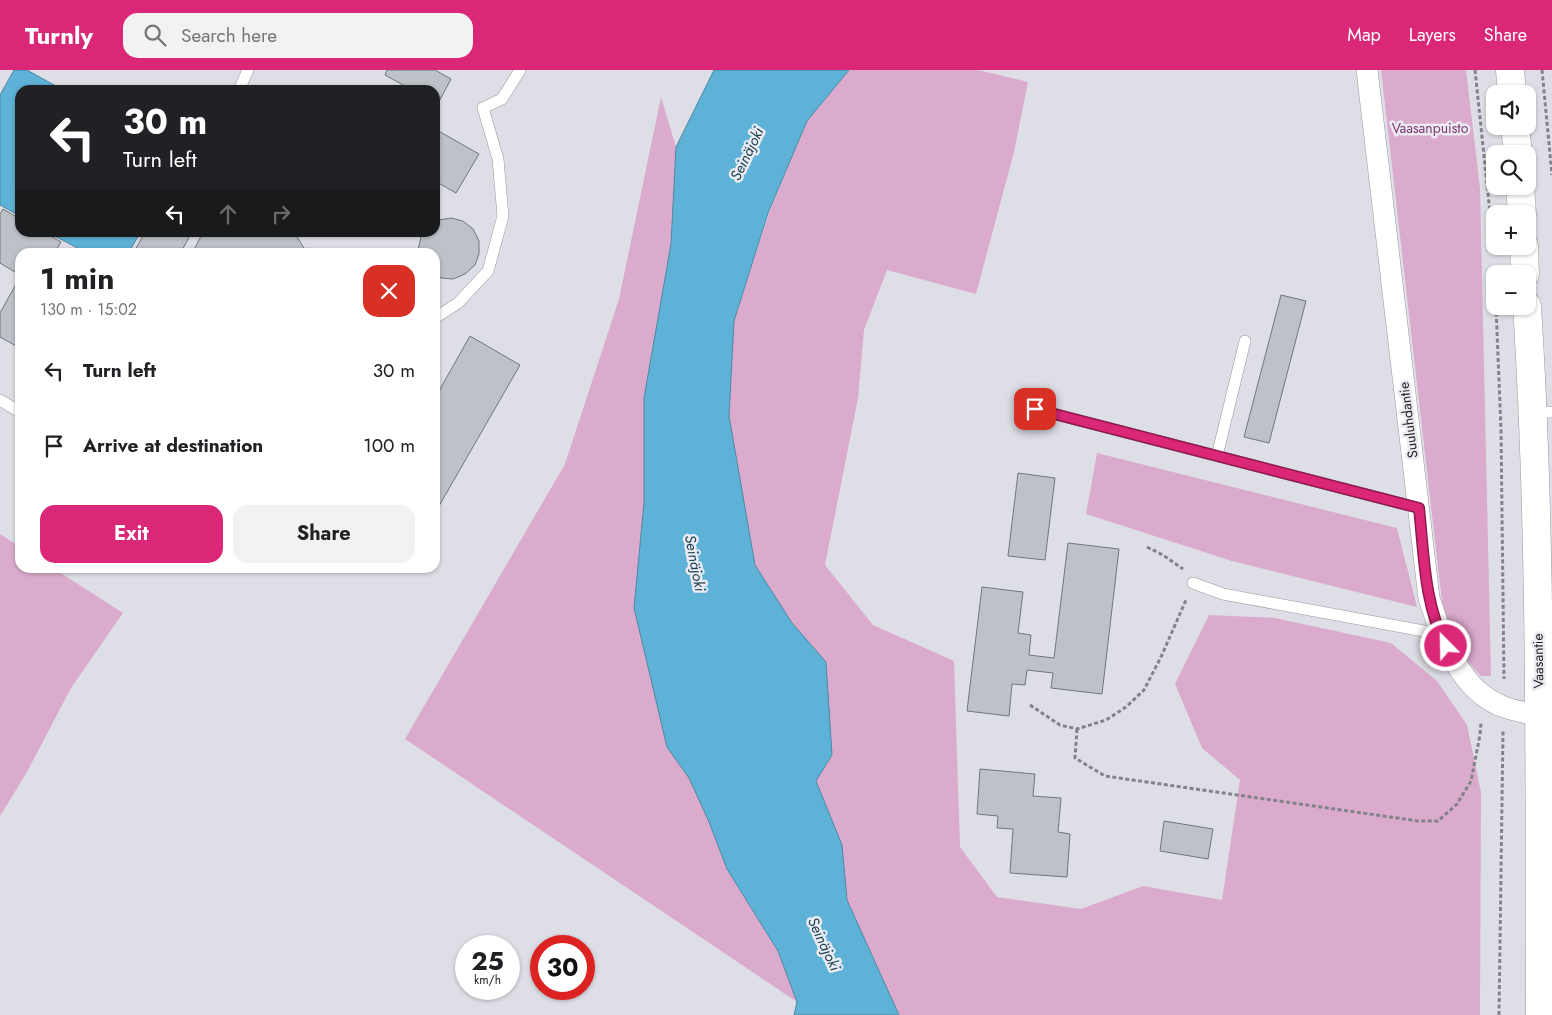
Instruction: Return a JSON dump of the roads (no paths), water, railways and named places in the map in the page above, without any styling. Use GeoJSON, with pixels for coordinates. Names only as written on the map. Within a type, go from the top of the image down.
{"type":"FeatureCollection","features":[{"type":"Feature","properties":{"kind":"main road"},"geometry":{"type":"LineString","coordinates":[[1510,70],[1511,85]]}},
{"type":"Feature","properties":{"kind":"main road","name":"Vaasantie"},"geometry":{"type":"LineString","coordinates":[[1528,315],[1543,413],[1538,715],[1546,906],[1540,1015]]}},
{"type":"Feature","properties":{"kind":"street","name":"Suuluhdantie"},"geometry":{"type":"LineString","coordinates":[[1367,70],[1429,598],[1440,634],[1459,669],[1481,695],[1503,707],[1538,715]]}},
{"type":"Feature","properties":{"kind":"lane"},"geometry":{"type":"LineString","coordinates":[[241,85],[248,70]]}},
{"type":"Feature","properties":{"kind":"lane"},"geometry":{"type":"LineString","coordinates":[[440,315],[458,304],[488,271],[503,216],[498,159],[483,108],[502,99],[520,70]]}},
{"type":"Feature","properties":{"kind":"lane"},"geometry":{"type":"LineString","coordinates":[[1217,456],[1245,341]]}},
{"type":"Feature","properties":{"kind":"lane"},"geometry":{"type":"LineString","coordinates":[[0,400],[15,409]]}},
{"type":"Feature","properties":{"kind":"lane"},"geometry":{"type":"LineString","coordinates":[[1035,409],[1419,508]]}},
{"type":"Feature","properties":{"kind":"lane"},"geometry":{"type":"LineString","coordinates":[[1193,583],[1222,594],[1440,634]]}},
{"type":"Feature","properties":{"kind":"water"},"geometry":{"type":"Polygon","coordinates":[[[14,70],[27,70],[54,85],[15,85],[15,213],[0,205],[0,95],[14,70]]]}},
{"type":"Feature","properties":{"kind":"water","name":"Seinäjoki"},"geometry":{"type":"Polygon","coordinates":[[[714,70],[849,70],[807,121],[768,213],[734,321],[729,416],[755,565],[792,623],[826,662],[832,755],[816,781],[842,845],[847,900],[899,1015],[794,1015],[797,1002],[778,951],[727,869],[709,822],[689,778],[667,747],[634,608],[644,503],[644,398],[671,244],[676,147],[714,70]]]}},
{"type":"Feature","properties":{"kind":"water"},"geometry":{"type":"Polygon","coordinates":[[[57,237],[138,237],[131,248],[77,248],[57,237]]]}},
{"type":"Feature","properties":{"kind":"park label","name":"Vaasanpuisto"},"geometry":{"type":"Point","coordinates":[1430,128]}}]}
